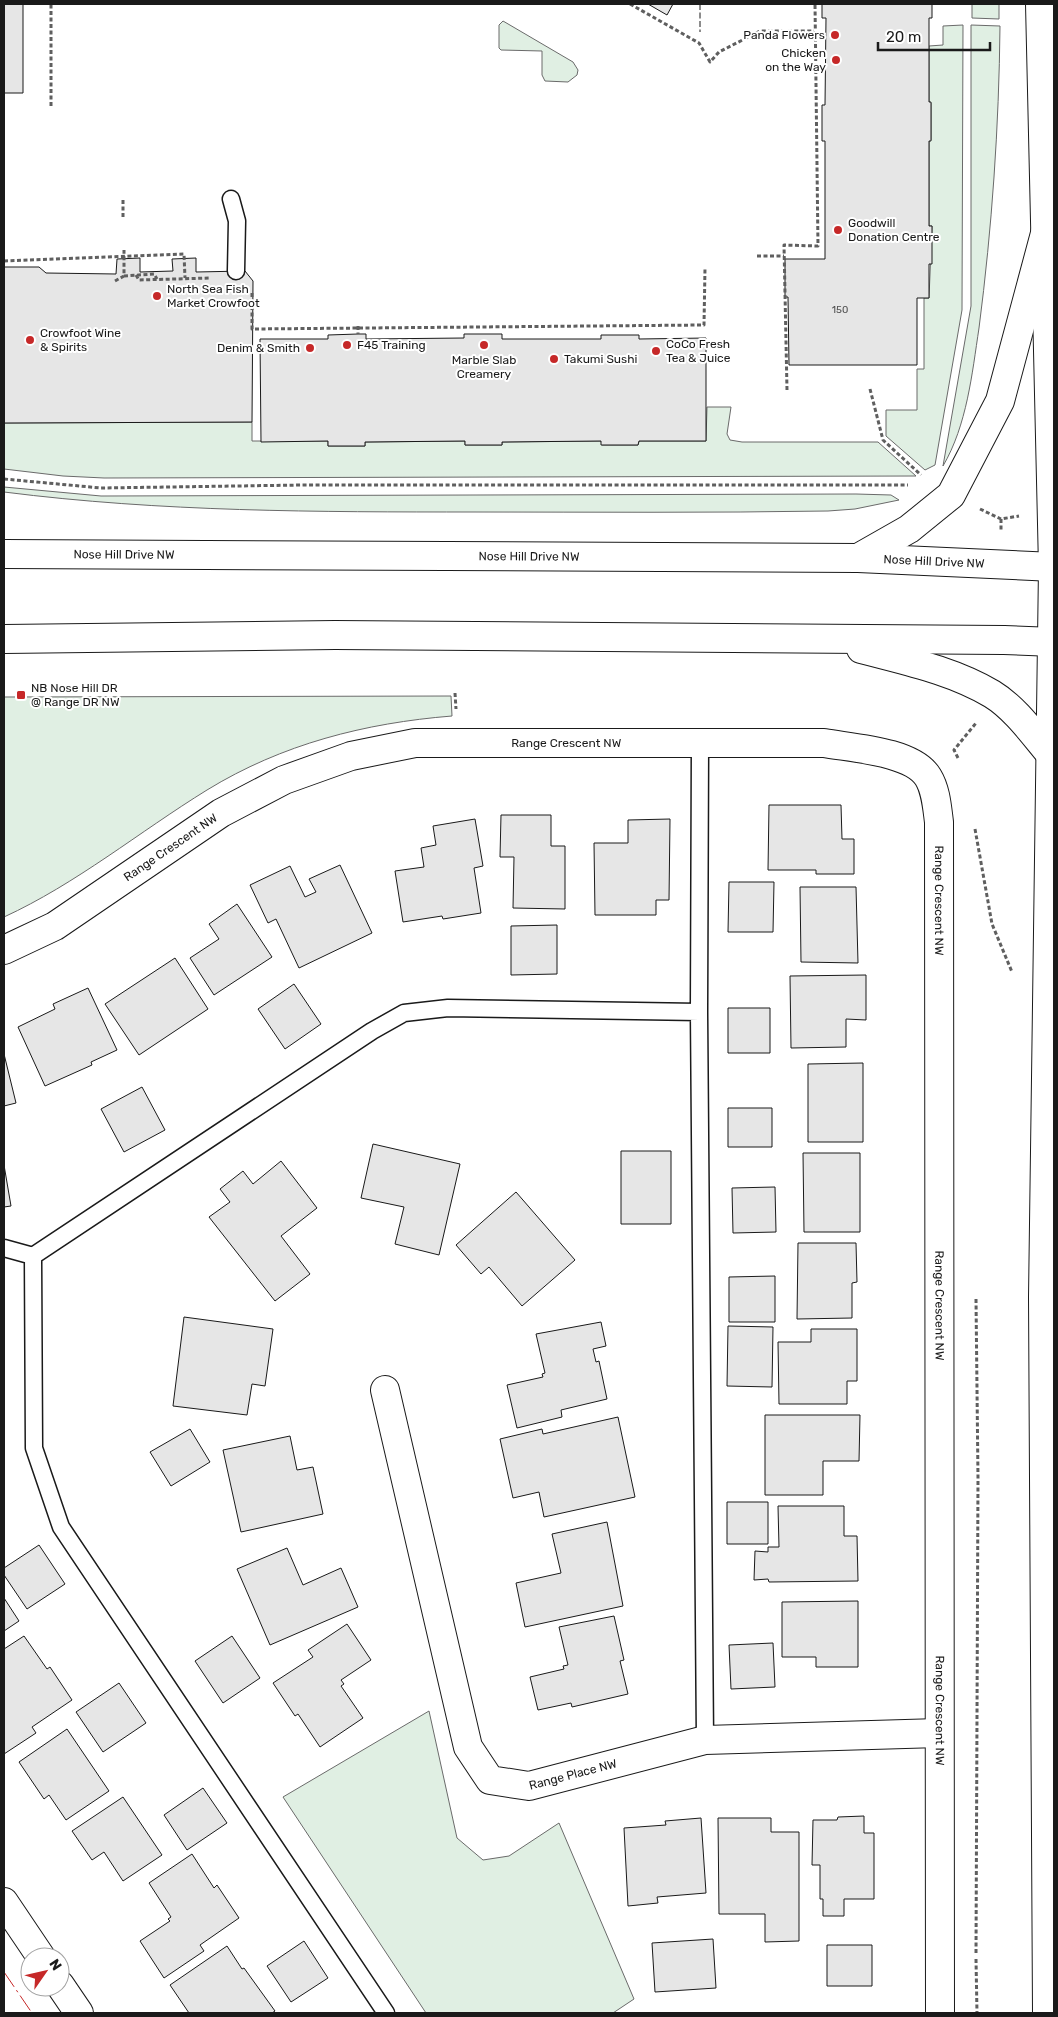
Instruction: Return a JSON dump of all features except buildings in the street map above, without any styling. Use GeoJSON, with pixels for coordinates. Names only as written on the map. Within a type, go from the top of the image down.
{"type":"FeatureCollection","features":[{"type":"Feature","properties":{"kind":"main road"},"geometry":{"type":"LineString","coordinates":[[1040,4],[1054,567],[1044,1298],[1047,2013]]}},
{"type":"Feature","properties":{"kind":"main road"},"geometry":{"type":"LineString","coordinates":[[858,558],[908,529],[951,495],[1000,401],[1046,226]]}},
{"type":"Feature","properties":{"kind":"main road"},"geometry":{"type":"LineString","coordinates":[[4,544],[34,554]]}},
{"type":"Feature","properties":{"kind":"main road","name":"Nose Hill Drive NW"},"geometry":{"type":"LineString","coordinates":[[4,554],[858,558],[1054,567]]}},
{"type":"Feature","properties":{"kind":"main road"},"geometry":{"type":"LineString","coordinates":[[4,638],[335,635],[1053,642]]}},
{"type":"Feature","properties":{"kind":"main road"},"geometry":{"type":"LineString","coordinates":[[823,639],[939,669],[993,695],[1024,723],[1051,755]]}},
{"type":"Feature","properties":{"kind":"main road","name":"Range Crescent NW"},"geometry":{"type":"LineString","coordinates":[[4,950],[55,926],[221,813],[284,780],[351,756],[415,743],[824,743],[890,754],[912,763],[928,776],[935,796],[939,822],[940,2013]]}},
{"type":"Feature","properties":{"kind":"main road","name":"Range Place NW"},"geometry":{"type":"LineString","coordinates":[[385,1390],[468,1747],[490,1780],[529,1786],[705,1740],[939,1733]]}},
{"type":"Feature","properties":{"kind":"main road"},"geometry":{"type":"LineString","coordinates":[[4,1902],[34,1947]]}},
{"type":"Feature","properties":{"kind":"main road"},"geometry":{"type":"LineString","coordinates":[[68,1997],[79,2013]]}},
{"type":"Feature","properties":{"kind":"lane"},"geometry":{"type":"LineString","coordinates":[[231,200],[237,221],[236,271]]}},
{"type":"Feature","properties":{"kind":"lane"},"geometry":{"type":"LineString","coordinates":[[700,743],[699,1012],[705,1740]]}},
{"type":"Feature","properties":{"kind":"lane"},"geometry":{"type":"LineString","coordinates":[[4,1248],[33,1256],[372,1031],[404,1013],[448,1008],[699,1012]]}},
{"type":"Feature","properties":{"kind":"lane"},"geometry":{"type":"LineString","coordinates":[[33,1256],[34,1448],[61,1526],[386,2013]]}},
{"type":"Feature","properties":{"kind":"path"},"geometry":{"type":"LineString","coordinates":[[51,4],[51,106]]}},
{"type":"Feature","properties":{"kind":"path"},"geometry":{"type":"LineString","coordinates":[[630,4],[699,43],[710,62],[719,52],[760,31],[814,31]]}},
{"type":"Feature","properties":{"kind":"path"},"geometry":{"type":"LineString","coordinates":[[787,390],[784,245],[818,246],[815,4]]}},
{"type":"Feature","properties":{"kind":"path"},"geometry":{"type":"LineString","coordinates":[[123,200],[123,218]]}},
{"type":"Feature","properties":{"kind":"path"},"geometry":{"type":"LineString","coordinates":[[124,250],[124,276]]}},
{"type":"Feature","properties":{"kind":"path"},"geometry":{"type":"LineString","coordinates":[[4,262],[184,254],[185,278]]}},
{"type":"Feature","properties":{"kind":"path"},"geometry":{"type":"LineString","coordinates":[[757,256],[784,256]]}},
{"type":"Feature","properties":{"kind":"path"},"geometry":{"type":"LineString","coordinates":[[252,285],[252,329],[358,326],[704,325],[705,268]]}},
{"type":"Feature","properties":{"kind":"path"},"geometry":{"type":"LineString","coordinates":[[115,281],[124,276],[136,275],[139,280],[214,278]]}},
{"type":"Feature","properties":{"kind":"path"},"geometry":{"type":"LineString","coordinates":[[358,326],[358,334]]}},
{"type":"Feature","properties":{"kind":"path"},"geometry":{"type":"LineString","coordinates":[[870,389],[883,440],[922,476]]}},
{"type":"Feature","properties":{"kind":"path"},"geometry":{"type":"LineString","coordinates":[[4,479],[101,488],[303,485],[898,486],[913,484]]}},
{"type":"Feature","properties":{"kind":"path"},"geometry":{"type":"LineString","coordinates":[[1002,534],[1001,519],[1022,516]]}},
{"type":"Feature","properties":{"kind":"path"},"geometry":{"type":"LineString","coordinates":[[455,693],[456,718]]}},
{"type":"Feature","properties":{"kind":"path"},"geometry":{"type":"LineString","coordinates":[[963,766],[954,750],[981,716]]}},
{"type":"Feature","properties":{"kind":"path"},"geometry":{"type":"LineString","coordinates":[[973,820],[992,924],[1014,975]]}},
{"type":"Feature","properties":{"kind":"green space"},"geometry":{"type":"Polygon","coordinates":[[[972,4],[999,4],[999,19],[972,18],[972,4]]]}},
{"type":"Feature","properties":{"kind":"green space"},"geometry":{"type":"Polygon","coordinates":[[[503,21],[573,62],[578,70],[577,75],[568,82],[545,81],[542,75],[542,51],[501,50],[499,48],[499,25],[503,21]]]}},
{"type":"Feature","properties":{"kind":"green space"},"geometry":{"type":"Polygon","coordinates":[[[963,25],[962,310],[935,465],[925,470],[886,436],[886,410],[917,410],[917,369],[924,369],[924,298],[929,298],[932,226],[929,226],[931,103],[929,102],[929,46],[943,45],[943,26],[963,25]]]}},
{"type":"Feature","properties":{"kind":"green space"},"geometry":{"type":"Polygon","coordinates":[[[971,25],[1000,26],[994,177],[984,290],[971,381],[958,434],[943,466],[971,306],[971,25]]]}},
{"type":"Feature","properties":{"kind":"green space"},"geometry":{"type":"Polygon","coordinates":[[[707,407],[731,407],[727,434],[730,440],[742,442],[878,442],[916,476],[104,478],[63,476],[4,469],[4,423],[252,422],[252,441],[328,441],[328,446],[365,446],[365,442],[465,441],[465,445],[502,445],[502,442],[601,441],[602,445],[638,445],[639,441],[706,441],[707,407]]]}},
{"type":"Feature","properties":{"kind":"green space"},"geometry":{"type":"Polygon","coordinates":[[[4,487],[101,496],[856,494],[891,495],[899,500],[855,509],[828,511],[299,511],[122,504],[4,492],[4,487]]]}},
{"type":"Feature","properties":{"kind":"green space"},"geometry":{"type":"Polygon","coordinates":[[[451,696],[452,716],[388,724],[325,738],[265,760],[235,774],[182,806],[57,889],[4,917],[4,697],[451,696]]]}},
{"type":"Feature","properties":{"kind":"green space"},"geometry":{"type":"Polygon","coordinates":[[[429,1711],[457,1838],[483,1860],[509,1856],[559,1823],[634,1999],[613,2013],[426,2013],[283,1797],[429,1711]]]}},
{"type":"Feature","properties":{"kind":"fence"},"geometry":{"type":"LineString","coordinates":[[700,4],[700,32]]}},
{"type":"Feature","properties":{"kind":"power"},"geometry":{"type":"LineString","coordinates":[[4,1972],[32,2013]]}},
{"type":"Feature","properties":{"kind":"place","name":"Panda Flowers"},"geometry":{"type":"Point","coordinates":[835,35]}},
{"type":"Feature","properties":{"kind":"place","name":"Chicken on the Way"},"geometry":{"type":"Point","coordinates":[836,60]}},
{"type":"Feature","properties":{"kind":"place","name":"Goodwill Donation Centre"},"geometry":{"type":"Point","coordinates":[838,230]}},
{"type":"Feature","properties":{"kind":"place","name":"North Sea Fish Market Crowfoot"},"geometry":{"type":"Point","coordinates":[157,296]}},
{"type":"Feature","properties":{"kind":"place","name":"Crowfoot Wine & Spirits"},"geometry":{"type":"Point","coordinates":[30,340]}},
{"type":"Feature","properties":{"kind":"place","name":"F45 Training"},"geometry":{"type":"Point","coordinates":[347,345]}},
{"type":"Feature","properties":{"kind":"place","name":"Marble Slab Creamery"},"geometry":{"type":"Point","coordinates":[484,345]}},
{"type":"Feature","properties":{"kind":"place","name":"Denim & Smith"},"geometry":{"type":"Point","coordinates":[310,348]}},
{"type":"Feature","properties":{"kind":"place","name":"CoCo Fresh Tea & Juice"},"geometry":{"type":"Point","coordinates":[656,351]}},
{"type":"Feature","properties":{"kind":"place","name":"Takumi Sushi"},"geometry":{"type":"Point","coordinates":[554,359]}},
{"type":"Feature","properties":{"kind":"place","name":"NB Nose Hill DR @ Range DR NW"},"geometry":{"type":"Point","coordinates":[21,695]}}]}
